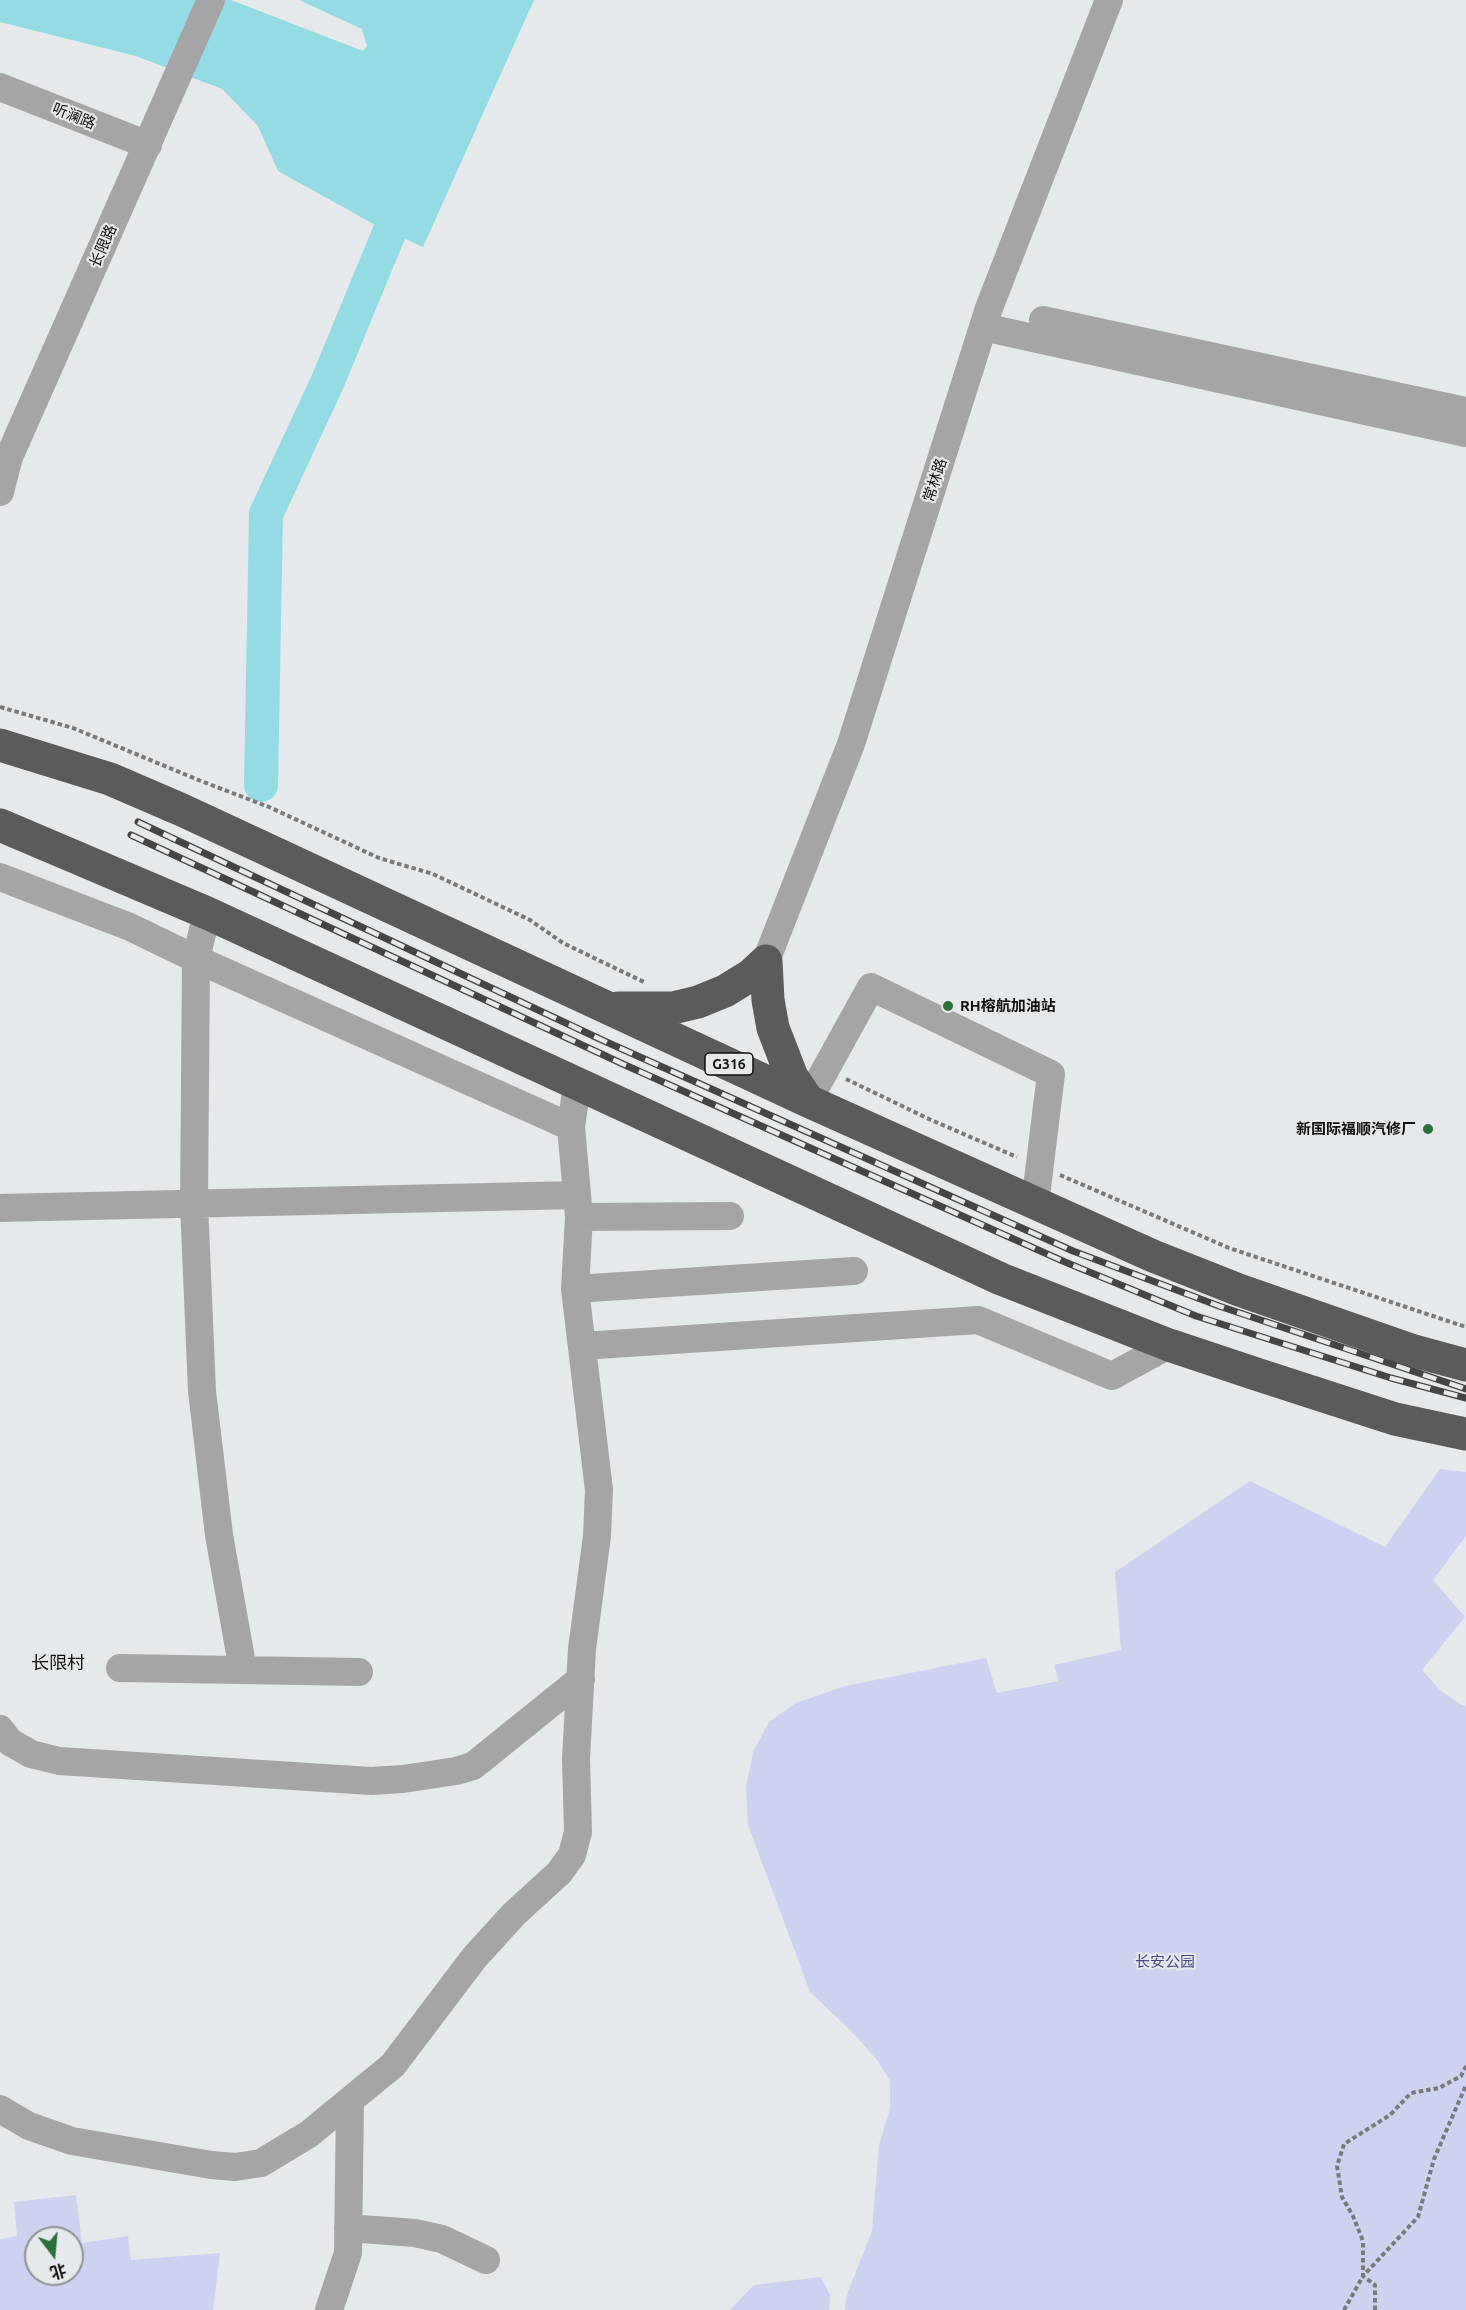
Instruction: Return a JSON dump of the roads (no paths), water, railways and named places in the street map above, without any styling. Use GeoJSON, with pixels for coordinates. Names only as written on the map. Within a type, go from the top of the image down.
{"type":"FeatureCollection","features":[{"type":"Feature","properties":{"kind":"highway","name":"G316"},"geometry":{"type":"LineString","coordinates":[[0,745],[110,779],[309,868],[808,1101],[1153,1256],[1239,1290],[1414,1351],[1466,1365]]}},
{"type":"Feature","properties":{"kind":"highway"},"geometry":{"type":"LineString","coordinates":[[0,825],[207,913],[1001,1279],[1169,1345],[1373,1412],[1466,1434]]}},
{"type":"Feature","properties":{"kind":"highway"},"geometry":{"type":"LineString","coordinates":[[608,1008],[673,1008],[698,1002],[726,991],[766,962]]}},
{"type":"Feature","properties":{"kind":"highway"},"geometry":{"type":"LineString","coordinates":[[766,962],[768,1000],[773,1028],[792,1077],[808,1101]]}},
{"type":"Feature","properties":{"kind":"street","name":"长限路"},"geometry":{"type":"LineString","coordinates":[[0,492],[9,457],[211,0]]}},
{"type":"Feature","properties":{"kind":"street","name":"常林路"},"geometry":{"type":"LineString","coordinates":[[766,962],[851,744],[986,318],[1109,0]]}},
{"type":"Feature","properties":{"kind":"street","name":"听澜路"},"geometry":{"type":"LineString","coordinates":[[0,87],[148,145]]}},
{"type":"Feature","properties":{"kind":"street"},"geometry":{"type":"LineString","coordinates":[[986,318],[1466,411]]}},
{"type":"Feature","properties":{"kind":"street"},"geometry":{"type":"LineString","coordinates":[[986,318],[1466,433]]}},
{"type":"Feature","properties":{"kind":"street"},"geometry":{"type":"LineString","coordinates":[[0,877],[130,927],[196,959],[571,1127]]}},
{"type":"Feature","properties":{"kind":"street"},"geometry":{"type":"LineString","coordinates":[[207,913],[196,959],[194,1204],[202,1391],[219,1535],[243,1670]]}},
{"type":"Feature","properties":{"kind":"street"},"geometry":{"type":"LineString","coordinates":[[808,1101],[871,987],[1051,1074],[1035,1204]]}},
{"type":"Feature","properties":{"kind":"street"},"geometry":{"type":"LineString","coordinates":[[0,2109],[29,2126],[72,2140],[235,2167],[261,2163],[309,2134],[393,2065],[474,1958],[514,1914],[559,1873],[572,1855],[578,1832],[576,1759],[582,1648],[597,1536],[599,1490],[575,1289],[578,1206],[571,1127],[577,1085]]}},
{"type":"Feature","properties":{"kind":"street"},"geometry":{"type":"LineString","coordinates":[[0,1208],[194,1204],[578,1206],[730,1216]]}},
{"type":"Feature","properties":{"kind":"street"},"geometry":{"type":"LineString","coordinates":[[575,1289],[854,1271]]}},
{"type":"Feature","properties":{"kind":"street"},"geometry":{"type":"LineString","coordinates":[[582,1346],[978,1320],[1112,1376],[1169,1345]]}},
{"type":"Feature","properties":{"kind":"street"},"geometry":{"type":"LineString","coordinates":[[120,1668],[359,1672]]}},
{"type":"Feature","properties":{"kind":"street"},"geometry":{"type":"LineString","coordinates":[[0,1729],[10,1742],[31,1754],[59,1761],[371,1781],[403,1779],[456,1771],[473,1766],[580,1679]]}},
{"type":"Feature","properties":{"kind":"street"},"geometry":{"type":"LineString","coordinates":[[329,2310],[348,2253],[350,2101]]}},
{"type":"Feature","properties":{"kind":"street"},"geometry":{"type":"LineString","coordinates":[[348,2228],[415,2233],[442,2239],[486,2260]]}},
{"type":"Feature","properties":{"kind":"waterway"},"geometry":{"type":"LineString","coordinates":[[261,785],[266,514],[327,383],[408,187]]}},
{"type":"Feature","properties":{"kind":"railway"},"geometry":{"type":"LineString","coordinates":[[138,822],[602,1040],[1073,1251],[1219,1306],[1466,1389]]}},
{"type":"Feature","properties":{"kind":"railway"},"geometry":{"type":"LineString","coordinates":[[131,835],[625,1065],[1065,1262],[1196,1316],[1391,1378],[1466,1398]]}},
{"type":"Feature","properties":{"kind":"place","name":"RH榕航加油站"},"geometry":{"type":"Point","coordinates":[948,1006]}},
{"type":"Feature","properties":{"kind":"place","name":"新国际福顺汽修厂"},"geometry":{"type":"Point","coordinates":[1428,1129]}},
{"type":"Feature","properties":{"kind":"district","name":"长限村"},"geometry":{"type":"Point","coordinates":[58,1663]}},
{"type":"Feature","properties":{"kind":"park label","name":"长安公园"},"geometry":{"type":"Point","coordinates":[1165,1962]}}]}
